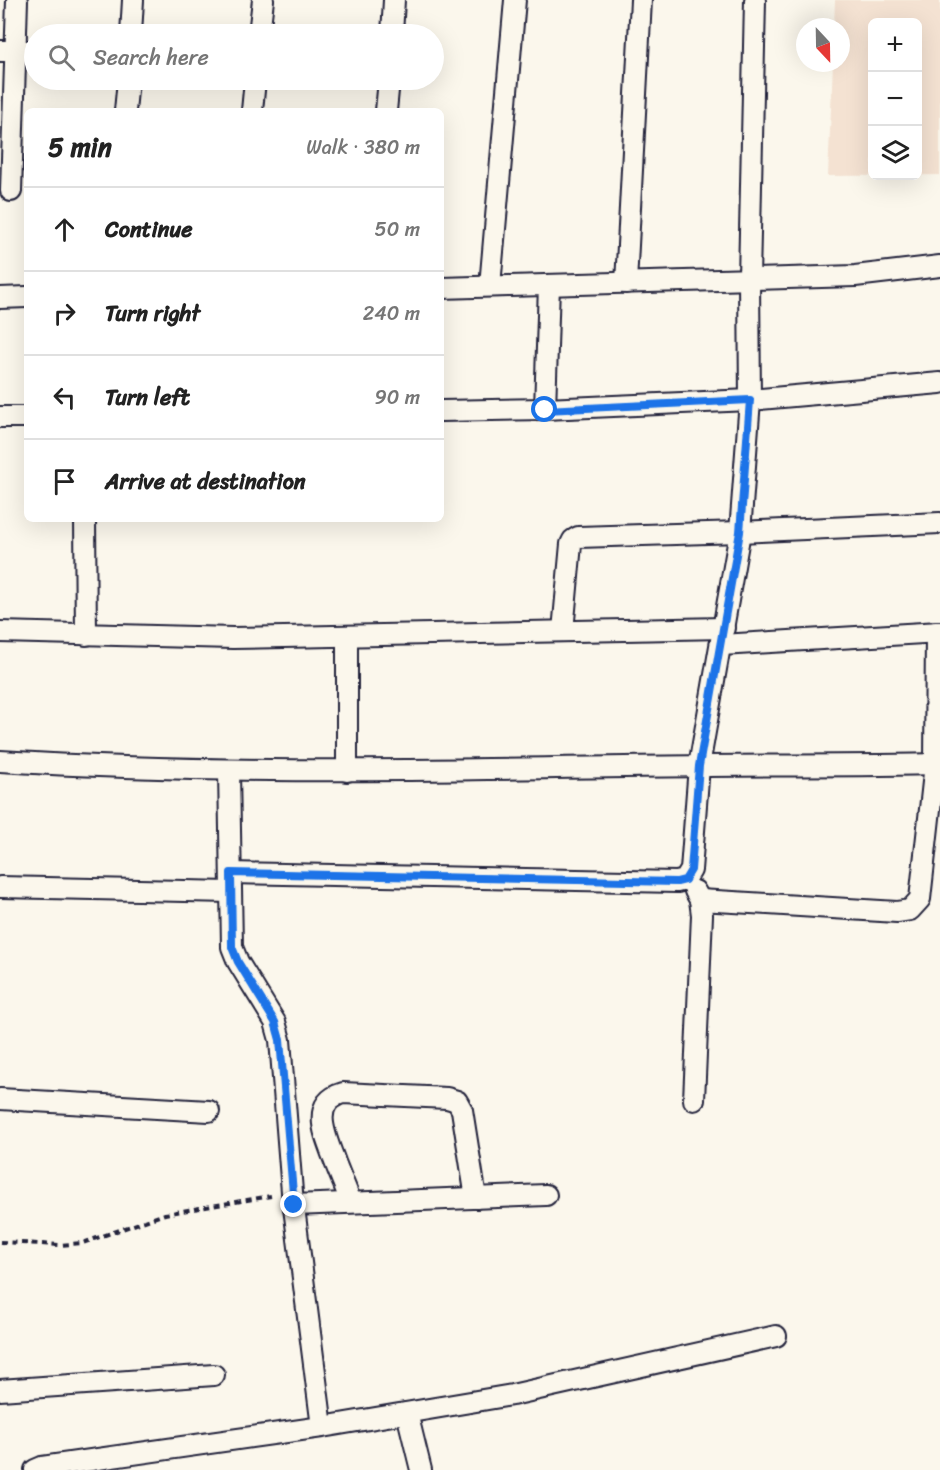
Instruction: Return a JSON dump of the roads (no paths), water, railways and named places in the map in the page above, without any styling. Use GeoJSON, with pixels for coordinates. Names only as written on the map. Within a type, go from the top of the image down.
{"type":"FeatureCollection","features":[{"type":"Feature","properties":{"kind":"street"},"geometry":{"type":"LineString","coordinates":[[13,191],[17,0]]}},
{"type":"Feature","properties":{"kind":"street"},"geometry":{"type":"LineString","coordinates":[[132,24],[133,0]]}},
{"type":"Feature","properties":{"kind":"street"},"geometry":{"type":"LineString","coordinates":[[260,24],[263,0]]}},
{"type":"Feature","properties":{"kind":"street"},"geometry":{"type":"LineString","coordinates":[[393,24],[394,0]]}},
{"type":"Feature","properties":{"kind":"street"},"geometry":{"type":"LineString","coordinates":[[490,286],[515,0]]}},
{"type":"Feature","properties":{"kind":"street"},"geometry":{"type":"LineString","coordinates":[[626,283],[641,0]]}},
{"type":"Feature","properties":{"kind":"street"},"geometry":{"type":"LineString","coordinates":[[0,887],[231,882],[677,882],[685,880],[691,870],[699,766],[740,532],[750,400],[749,279],[755,0]]}},
{"type":"Feature","properties":{"kind":"street"},"geometry":{"type":"LineString","coordinates":[[125,108],[127,90]]}},
{"type":"Feature","properties":{"kind":"street"},"geometry":{"type":"LineString","coordinates":[[252,108],[254,90]]}},
{"type":"Feature","properties":{"kind":"street"},"geometry":{"type":"LineString","coordinates":[[386,108],[387,90]]}},
{"type":"Feature","properties":{"kind":"street"},"geometry":{"type":"LineString","coordinates":[[444,288],[855,276],[940,266]]}},
{"type":"Feature","properties":{"kind":"street"},"geometry":{"type":"LineString","coordinates":[[545,410],[549,285]]}},
{"type":"Feature","properties":{"kind":"street"},"geometry":{"type":"LineString","coordinates":[[0,298],[24,297]]}},
{"type":"Feature","properties":{"kind":"street"},"geometry":{"type":"LineString","coordinates":[[444,411],[545,410],[750,400],[940,383]]}},
{"type":"Feature","properties":{"kind":"street"},"geometry":{"type":"LineString","coordinates":[[0,417],[24,417]]}},
{"type":"Feature","properties":{"kind":"street"},"geometry":{"type":"LineString","coordinates":[[85,522],[86,635]]}},
{"type":"Feature","properties":{"kind":"street"},"geometry":{"type":"LineString","coordinates":[[563,631],[571,544],[578,537],[940,523]]}},
{"type":"Feature","properties":{"kind":"street"},"geometry":{"type":"LineString","coordinates":[[0,632],[233,638],[563,631],[723,636],[938,632],[938,764],[920,899],[910,910],[897,912],[700,900]]}},
{"type":"Feature","properties":{"kind":"street"},"geometry":{"type":"LineString","coordinates":[[347,636],[348,771]]}},
{"type":"Feature","properties":{"kind":"street"},"geometry":{"type":"LineString","coordinates":[[0,761],[229,771],[938,764]]}},
{"type":"Feature","properties":{"kind":"street"},"geometry":{"type":"LineString","coordinates":[[229,771],[232,947],[238,962],[275,1022],[280,1040],[293,1199],[322,1427]]}},
{"type":"Feature","properties":{"kind":"street"},"geometry":{"type":"LineString","coordinates":[[685,880],[700,900],[702,915],[694,1100]]}},
{"type":"Feature","properties":{"kind":"street"},"geometry":{"type":"LineString","coordinates":[[351,1202],[322,1124],[324,1109],[333,1096],[343,1093],[447,1098],[457,1101],[462,1110],[476,1198]]}},
{"type":"Feature","properties":{"kind":"street"},"geometry":{"type":"LineString","coordinates":[[0,1100],[209,1111]]}},
{"type":"Feature","properties":{"kind":"street"},"geometry":{"type":"LineString","coordinates":[[293,1199],[351,1202],[546,1195]]}},
{"type":"Feature","properties":{"kind":"street"},"geometry":{"type":"LineString","coordinates":[[34,1470],[322,1427],[512,1395],[776,1336]]}},
{"type":"Feature","properties":{"kind":"street"},"geometry":{"type":"LineString","coordinates":[[0,1390],[214,1375]]}},
{"type":"Feature","properties":{"kind":"street"},"geometry":{"type":"LineString","coordinates":[[407,1413],[421,1470]]}}]}
